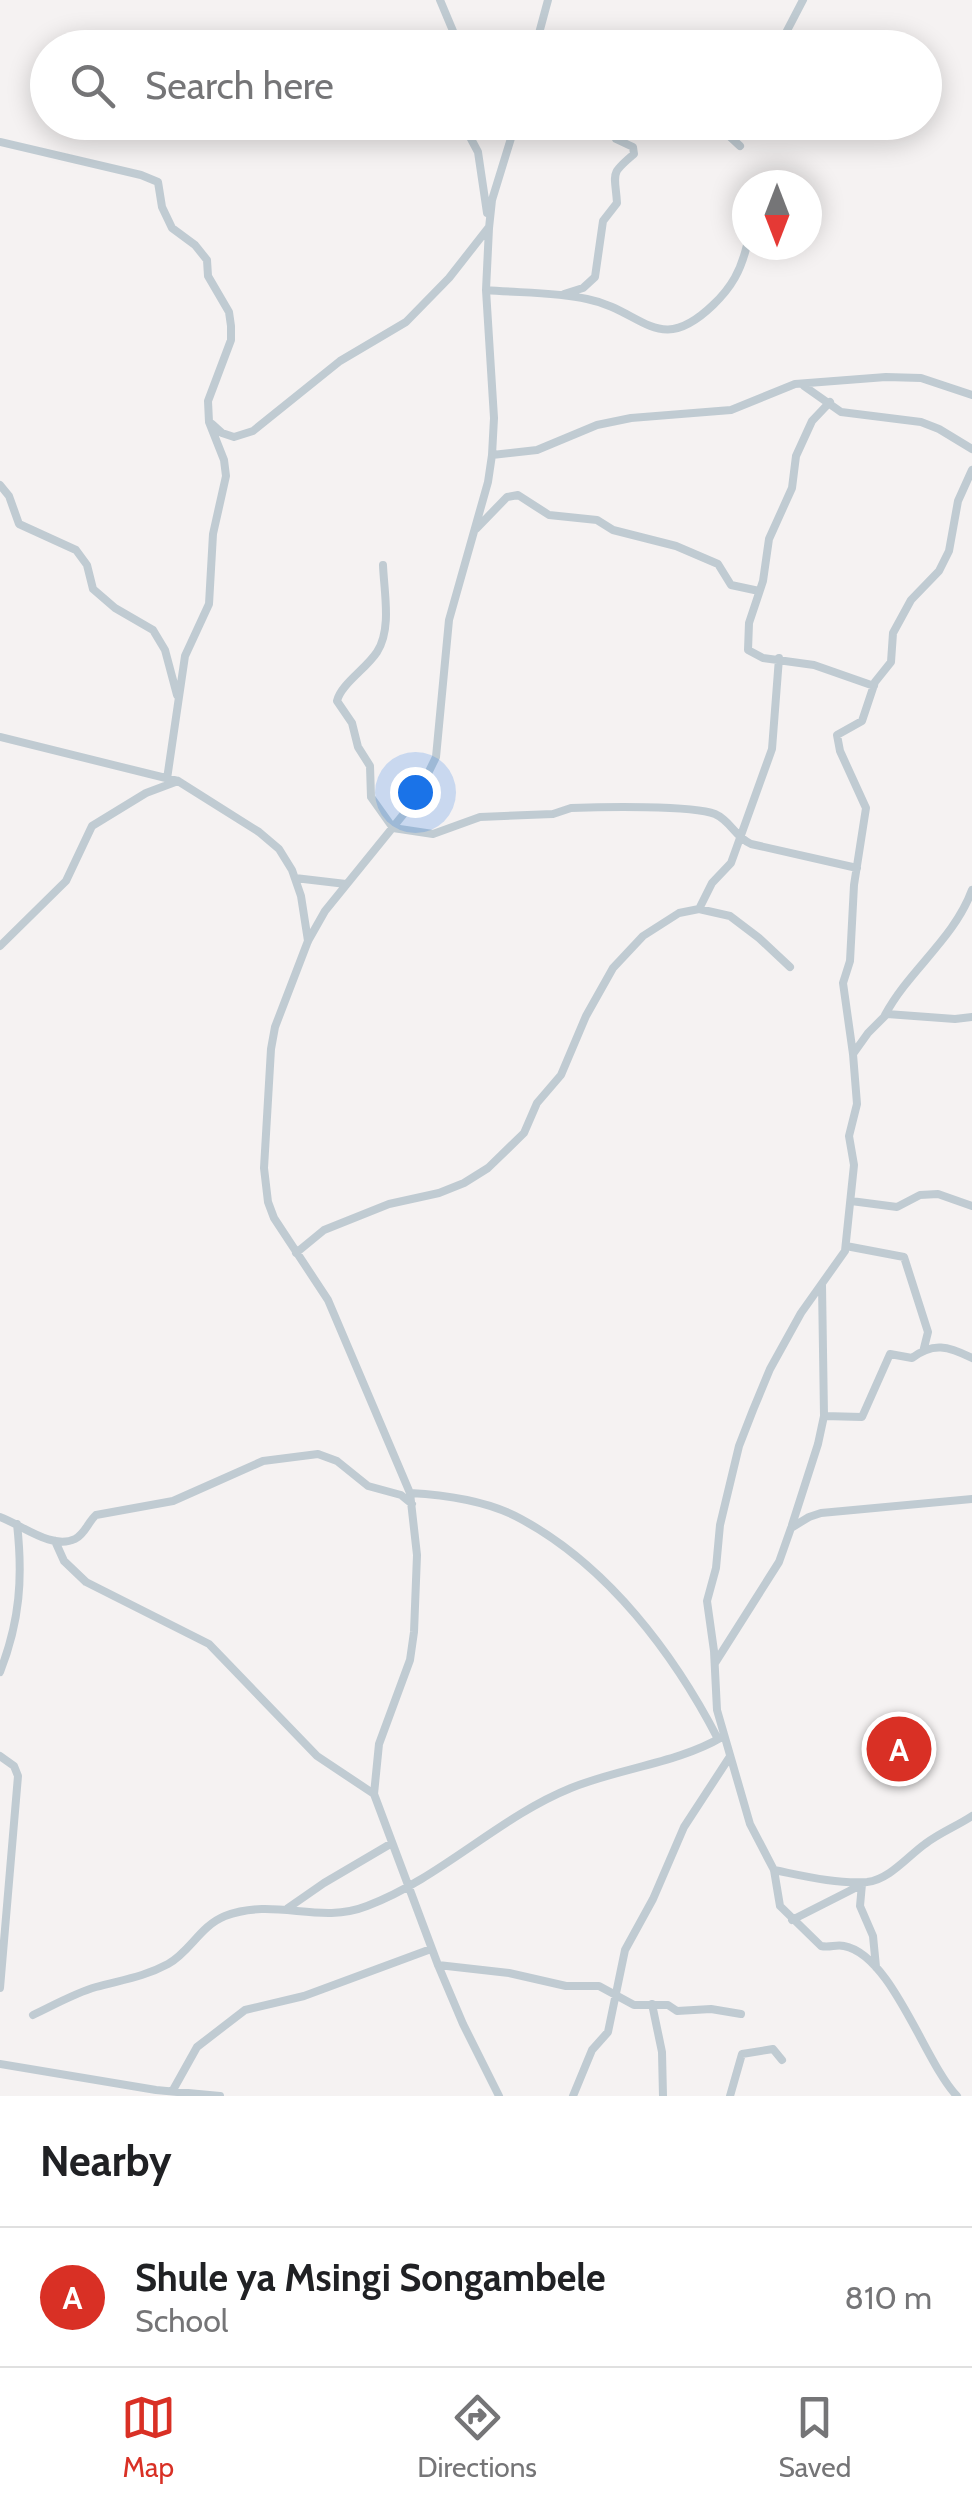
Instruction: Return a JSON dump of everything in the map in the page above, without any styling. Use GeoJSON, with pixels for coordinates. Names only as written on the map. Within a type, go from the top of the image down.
{"type":"FeatureCollection","features":[{"type":"Feature","properties":{"kind":"street"},"geometry":{"type":"LineString","coordinates":[[440,0],[453,30]]}},
{"type":"Feature","properties":{"kind":"street"},"geometry":{"type":"LineString","coordinates":[[540,30],[548,0]]}},
{"type":"Feature","properties":{"kind":"street"},"geometry":{"type":"LineString","coordinates":[[787,30],[803,0]]}},
{"type":"Feature","properties":{"kind":"street"},"geometry":{"type":"LineString","coordinates":[[209,422],[234,437],[253,431],[340,361],[406,322],[449,278],[489,228],[478,152],[472,140]]}},
{"type":"Feature","properties":{"kind":"street"},"geometry":{"type":"LineString","coordinates":[[500,2096],[431,1949],[374,1794],[379,1744],[410,1660],[414,1632],[418,1555],[411,1498],[328,1300],[274,1218],[264,1168],[270,1049],[308,940],[346,884],[415,800],[436,758],[449,620],[476,529],[492,456],[494,418],[486,290],[489,228],[492,200],[510,140]]}},
{"type":"Feature","properties":{"kind":"street"},"geometry":{"type":"LineString","coordinates":[[559,295],[583,288],[594,277],[603,221],[617,204],[614,172],[634,154],[633,148],[618,140]]}},
{"type":"Feature","properties":{"kind":"street"},"geometry":{"type":"LineString","coordinates":[[733,140],[740,146]]}},
{"type":"Feature","properties":{"kind":"street"},"geometry":{"type":"LineString","coordinates":[[0,142],[158,182],[162,207],[172,228],[207,260],[208,276],[229,312],[230,340],[208,401],[209,422],[224,460],[224,488],[213,534],[208,611],[187,648],[167,779]]}},
{"type":"Feature","properties":{"kind":"street"},"geometry":{"type":"LineString","coordinates":[[486,290],[591,299],[634,320],[684,329],[732,284],[744,260]]}},
{"type":"Feature","properties":{"kind":"street"},"geometry":{"type":"LineString","coordinates":[[492,456],[537,450],[597,425],[631,418],[731,410],[800,384],[921,378],[972,394]]}},
{"type":"Feature","properties":{"kind":"street"},"geometry":{"type":"LineString","coordinates":[[800,384],[852,415],[898,418],[936,427],[972,449]]}},
{"type":"Feature","properties":{"kind":"street"},"geometry":{"type":"LineString","coordinates":[[830,402],[812,421],[801,444],[792,488],[769,539],[749,623],[748,650],[763,658],[814,665],[874,686]]}},
{"type":"Feature","properties":{"kind":"street"},"geometry":{"type":"LineString","coordinates":[[720,1738],[707,1601],[738,1446],[776,1358],[846,1246],[854,1165],[849,1136],[857,1098],[844,983],[850,961],[866,808],[840,751],[837,734],[862,721],[874,686],[891,662],[893,633],[911,600],[933,579],[950,551],[958,501],[972,470]]}},
{"type":"Feature","properties":{"kind":"street"},"geometry":{"type":"LineString","coordinates":[[0,485],[19,524],[76,550],[87,565],[93,589],[115,608],[153,630],[165,650],[178,699]]}},
{"type":"Feature","properties":{"kind":"street"},"geometry":{"type":"LineString","coordinates":[[476,529],[507,497],[518,494],[550,515],[597,520],[613,530],[676,546],[718,564],[731,585],[758,592]]}},
{"type":"Feature","properties":{"kind":"street"},"geometry":{"type":"LineString","coordinates":[[383,565],[385,616],[381,644],[360,674],[340,691],[338,701],[370,766],[371,797],[392,828],[433,834],[480,817],[553,814],[570,808],[682,810],[716,814],[725,819],[738,838],[762,848],[857,868]]}},
{"type":"Feature","properties":{"kind":"street"},"geometry":{"type":"LineString","coordinates":[[698,908],[712,882],[731,863],[772,749],[779,658]]}},
{"type":"Feature","properties":{"kind":"street"},"geometry":{"type":"LineString","coordinates":[[0,737],[178,781],[259,832],[287,858],[301,896],[308,940]]}},
{"type":"Feature","properties":{"kind":"street"},"geometry":{"type":"LineString","coordinates":[[0,946],[66,881],[92,826],[146,793],[178,781]]}},
{"type":"Feature","properties":{"kind":"street"},"geometry":{"type":"LineString","coordinates":[[294,878],[346,884]]}},
{"type":"Feature","properties":{"kind":"street"},"geometry":{"type":"LineString","coordinates":[[853,1054],[906,982],[940,945],[972,890]]}},
{"type":"Feature","properties":{"kind":"street"},"geometry":{"type":"LineString","coordinates":[[296,1253],[324,1230],[389,1204],[464,1183],[488,1168],[524,1133],[537,1104],[558,1080],[586,1016],[624,954],[664,922],[688,910],[716,910],[739,922],[790,967]]}},
{"type":"Feature","properties":{"kind":"street"},"geometry":{"type":"LineString","coordinates":[[885,1015],[972,1017]]}},
{"type":"Feature","properties":{"kind":"street"},"geometry":{"type":"LineString","coordinates":[[851,1201],[897,1207],[920,1196],[938,1194],[972,1206]]}},
{"type":"Feature","properties":{"kind":"street"},"geometry":{"type":"LineString","coordinates":[[824,1416],[862,1417],[888,1356],[912,1358],[924,1348],[928,1332],[904,1257],[846,1246]]}},
{"type":"Feature","properties":{"kind":"street"},"geometry":{"type":"LineString","coordinates":[[715,1663],[779,1562],[818,1444],[824,1416],[822,1285]]}},
{"type":"Feature","properties":{"kind":"street"},"geometry":{"type":"LineString","coordinates":[[924,1348],[950,1350],[972,1358]]}},
{"type":"Feature","properties":{"kind":"street"},"geometry":{"type":"LineString","coordinates":[[0,1517],[41,1538],[77,1538],[96,1515],[173,1501],[263,1461],[318,1454],[331,1458],[368,1486],[411,1498],[433,1494],[518,1517],[586,1565],[657,1638],[728,1755],[750,1824],[774,1870],[780,1906],[822,1946],[841,1944],[854,1949],[876,1967],[924,2042],[942,2081],[956,2096]]}},
{"type":"Feature","properties":{"kind":"street"},"geometry":{"type":"LineString","coordinates":[[791,1528],[809,1516],[972,1498]]}},
{"type":"Feature","properties":{"kind":"street"},"geometry":{"type":"LineString","coordinates":[[796,1510],[809,1516]]}},
{"type":"Feature","properties":{"kind":"street"},"geometry":{"type":"LineString","coordinates":[[0,1672],[18,1612],[22,1583],[17,1524]]}},
{"type":"Feature","properties":{"kind":"street"},"geometry":{"type":"LineString","coordinates":[[55,1541],[64,1561],[98,1590],[126,1600],[209,1644],[316,1756],[374,1794]]}},
{"type":"Feature","properties":{"kind":"street"},"geometry":{"type":"LineString","coordinates":[[34,2015],[96,1987],[162,1968],[184,1954],[201,1932],[224,1916],[276,1907],[311,1914],[341,1914],[408,1888],[568,1789],[701,1749],[720,1738]]}},
{"type":"Feature","properties":{"kind":"street"},"geometry":{"type":"LineString","coordinates":[[701,1749],[728,1755]]}},
{"type":"Feature","properties":{"kind":"street"},"geometry":{"type":"LineString","coordinates":[[573,2096],[592,2050],[608,2032],[625,1950],[653,1899],[684,1827],[728,1755]]}},
{"type":"Feature","properties":{"kind":"street"},"geometry":{"type":"LineString","coordinates":[[0,1756],[14,1766],[18,1776],[0,1988]]}},
{"type":"Feature","properties":{"kind":"street"},"geometry":{"type":"LineString","coordinates":[[792,1920],[882,1876],[914,1856],[924,1844],[972,1816]]}},
{"type":"Feature","properties":{"kind":"street"},"geometry":{"type":"LineString","coordinates":[[288,1908],[392,1843]]}},
{"type":"Feature","properties":{"kind":"street"},"geometry":{"type":"LineString","coordinates":[[774,1870],[864,1883]]}},
{"type":"Feature","properties":{"kind":"street"},"geometry":{"type":"LineString","coordinates":[[864,1883],[860,1906],[872,1936],[876,1967]]}},
{"type":"Feature","properties":{"kind":"street"},"geometry":{"type":"LineString","coordinates":[[174,2090],[198,2047],[245,2010],[322,1990],[431,1949]]}},
{"type":"Feature","properties":{"kind":"street"},"geometry":{"type":"LineString","coordinates":[[438,1965],[509,1973],[566,1986],[594,1986],[634,2004],[668,2005],[677,2011],[711,2009],[740,2014]]}},
{"type":"Feature","properties":{"kind":"street"},"geometry":{"type":"LineString","coordinates":[[652,2004],[662,2052],[663,2096]]}},
{"type":"Feature","properties":{"kind":"street"},"geometry":{"type":"LineString","coordinates":[[730,2096],[742,2054],[770,2048],[776,2049],[782,2060]]}},
{"type":"Feature","properties":{"kind":"street"},"geometry":{"type":"LineString","coordinates":[[0,2064],[152,2093],[174,2090],[220,2096]]}},
{"type":"Feature","properties":{"kind":"place","name":"Shule ya Msingi Songambele"},"geometry":{"type":"Point","coordinates":[899,1749]}}]}
